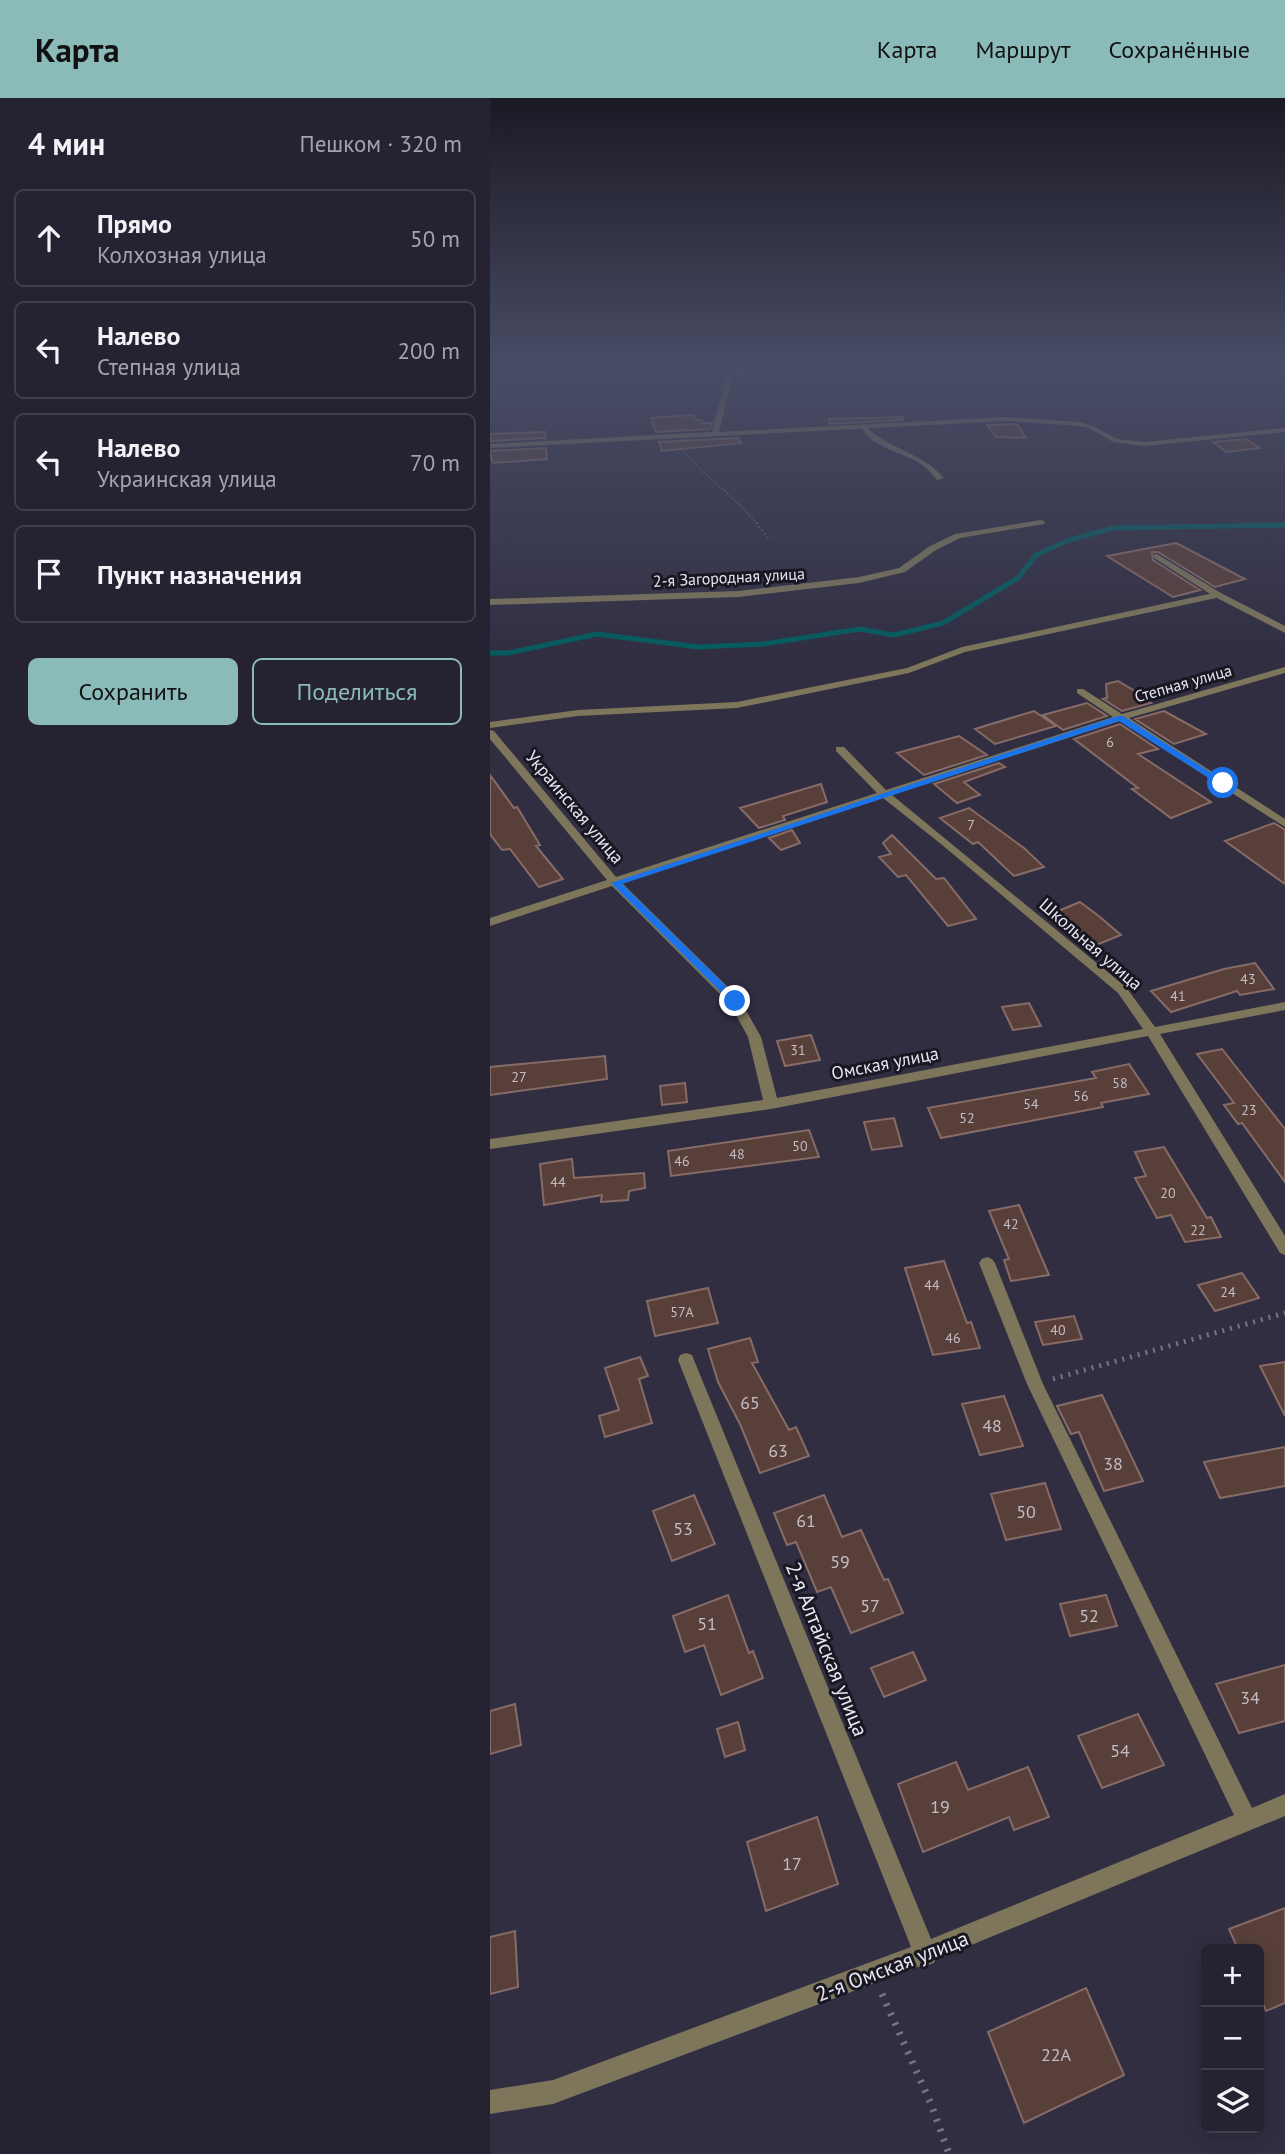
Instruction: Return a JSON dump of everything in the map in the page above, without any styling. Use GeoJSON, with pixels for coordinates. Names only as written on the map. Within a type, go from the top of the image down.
{"type":"FeatureCollection","features":[{"type":"Feature","properties":{"kind":"street"},"geometry":{"type":"LineString","coordinates":[[930,465],[940,478]]}},
{"type":"Feature","properties":{"kind":"street","name":"2-я Загородная улица"},"geometry":{"type":"LineString","coordinates":[[490,602],[749,593],[859,580],[902,570],[933,548],[958,536],[1041,522]]}},
{"type":"Feature","properties":{"kind":"street"},"geometry":{"type":"LineString","coordinates":[[1157,556],[1217,595],[1285,630]]}},
{"type":"Feature","properties":{"kind":"street"},"geometry":{"type":"LineString","coordinates":[[490,725],[594,712],[737,705],[909,670],[962,650],[1217,595]]}},
{"type":"Feature","properties":{"kind":"street","name":"Степная улица"},"geometry":{"type":"LineString","coordinates":[[490,922],[1120,718],[1285,670]]}},
{"type":"Feature","properties":{"kind":"street"},"geometry":{"type":"LineString","coordinates":[[1080,691],[1285,824]]}},
{"type":"Feature","properties":{"kind":"street","name":"Украинская улица"},"geometry":{"type":"LineString","coordinates":[[490,733],[615,883],[735,1001],[747,1017],[758,1040],[771,1104]]}},
{"type":"Feature","properties":{"kind":"street","name":"Школьная улица"},"geometry":{"type":"LineString","coordinates":[[840,749],[885,795],[1105,975],[1134,1004],[1285,1249]]}},
{"type":"Feature","properties":{"kind":"street","name":"Омская улица"},"geometry":{"type":"LineString","coordinates":[[490,1144],[771,1104],[1285,1006]]}},
{"type":"Feature","properties":{"kind":"street"},"geometry":{"type":"LineString","coordinates":[[987,1263],[1035,1384],[1247,1819]]}},
{"type":"Feature","properties":{"kind":"street","name":"2-я Алтайская улица"},"geometry":{"type":"LineString","coordinates":[[686,1360],[926,1955]]}},
{"type":"Feature","properties":{"kind":"street","name":"2-я Омская улица"},"geometry":{"type":"LineString","coordinates":[[490,2102],[553,2092],[926,1955],[1285,1805]]}},
{"type":"Feature","properties":{"kind":"path"},"geometry":{"type":"LineString","coordinates":[[695,465],[700,472],[740,503],[768,538]]}},
{"type":"Feature","properties":{"kind":"path"},"geometry":{"type":"LineString","coordinates":[[1035,1384],[1285,1313]]}},
{"type":"Feature","properties":{"kind":"path"},"geometry":{"type":"LineString","coordinates":[[873,1974],[931,2104],[949,2154]]}},
{"type":"Feature","properties":{"kind":"building"},"geometry":{"type":"Polygon","coordinates":[[[1176,543],[1245,579],[1215,587],[1158,552],[1152,552],[1153,560],[1200,590],[1173,597],[1107,556],[1176,543]]]}},
{"type":"Feature","properties":{"kind":"building"},"geometry":{"type":"Polygon","coordinates":[[[1118,681],[1151,703],[1122,711],[1103,699],[1107,698],[1106,684],[1118,681]]]}},
{"type":"Feature","properties":{"kind":"building"},"geometry":{"type":"Polygon","coordinates":[[[1087,703],[1107,716],[1063,730],[1043,715],[1087,703]]]}},
{"type":"Feature","properties":{"kind":"building"},"geometry":{"type":"Polygon","coordinates":[[[1034,711],[1056,726],[995,744],[975,729],[1034,711]]]}},
{"type":"Feature","properties":{"kind":"building"},"geometry":{"type":"Polygon","coordinates":[[[1164,711],[1206,734],[1174,744],[1135,719],[1164,711]]]}},
{"type":"Feature","properties":{"kind":"building"},"geometry":{"type":"Polygon","coordinates":[[[1120,724],[1158,749],[1138,754],[1211,802],[1171,818],[1132,789],[1138,788],[1074,739],[1120,724]]]}},
{"type":"Feature","properties":{"kind":"building"},"geometry":{"type":"Polygon","coordinates":[[[959,736],[987,755],[924,775],[897,753],[959,736]]]}},
{"type":"Feature","properties":{"kind":"building"},"geometry":{"type":"Polygon","coordinates":[[[999,763],[1005,767],[964,782],[980,795],[957,803],[934,784],[999,763]]]}},
{"type":"Feature","properties":{"kind":"building"},"geometry":{"type":"Polygon","coordinates":[[[490,775],[514,808],[517,807],[540,845],[536,846],[563,879],[539,887],[510,849],[502,850],[490,834],[490,775]]]}},
{"type":"Feature","properties":{"kind":"building"},"geometry":{"type":"Polygon","coordinates":[[[821,784],[827,802],[783,816],[785,820],[759,828],[740,808],[821,784]]]}},
{"type":"Feature","properties":{"kind":"building"},"geometry":{"type":"Polygon","coordinates":[[[969,808],[1024,848],[1044,867],[1014,876],[978,842],[973,844],[940,818],[969,808]]]}},
{"type":"Feature","properties":{"kind":"building"},"geometry":{"type":"Polygon","coordinates":[[[1274,823],[1285,830],[1285,884],[1225,841],[1274,823]]]}},
{"type":"Feature","properties":{"kind":"building"},"geometry":{"type":"Polygon","coordinates":[[[792,830],[800,843],[781,850],[769,838],[792,830]]]}},
{"type":"Feature","properties":{"kind":"building"},"geometry":{"type":"Polygon","coordinates":[[[892,835],[936,879],[944,878],[976,919],[948,926],[906,875],[898,877],[879,857],[891,854],[883,843],[892,835]]]}},
{"type":"Feature","properties":{"kind":"building"},"geometry":{"type":"Polygon","coordinates":[[[1080,902],[1121,935],[1096,945],[1051,914],[1080,902]]]}},
{"type":"Feature","properties":{"kind":"building"},"geometry":{"type":"Polygon","coordinates":[[[1255,963],[1274,989],[1240,995],[1237,991],[1171,1012],[1151,991],[1224,969],[1255,963]]]}},
{"type":"Feature","properties":{"kind":"building"},"geometry":{"type":"Polygon","coordinates":[[[1029,1003],[1041,1026],[1013,1030],[1002,1007],[1029,1003]]]}},
{"type":"Feature","properties":{"kind":"building"},"geometry":{"type":"Polygon","coordinates":[[[811,1035],[820,1060],[785,1066],[777,1041],[811,1035]]]}},
{"type":"Feature","properties":{"kind":"building"},"geometry":{"type":"Polygon","coordinates":[[[1222,1049],[1285,1129],[1285,1182],[1242,1123],[1238,1124],[1224,1105],[1234,1103],[1197,1054],[1222,1049]]]}},
{"type":"Feature","properties":{"kind":"building"},"geometry":{"type":"Polygon","coordinates":[[[605,1056],[607,1079],[490,1095],[490,1067],[605,1056]]]}},
{"type":"Feature","properties":{"kind":"building"},"geometry":{"type":"Polygon","coordinates":[[[1129,1064],[1149,1094],[1101,1103],[1103,1107],[941,1138],[928,1108],[1096,1078],[1092,1072],[1129,1064]]]}},
{"type":"Feature","properties":{"kind":"building"},"geometry":{"type":"Polygon","coordinates":[[[685,1083],[687,1102],[662,1105],[660,1086],[685,1083]]]}},
{"type":"Feature","properties":{"kind":"building"},"geometry":{"type":"Polygon","coordinates":[[[894,1118],[902,1146],[872,1150],[864,1122],[894,1118]]]}},
{"type":"Feature","properties":{"kind":"building"},"geometry":{"type":"Polygon","coordinates":[[[809,1130],[819,1157],[671,1176],[668,1151],[809,1130]]]}},
{"type":"Feature","properties":{"kind":"building"},"geometry":{"type":"Polygon","coordinates":[[[1164,1147],[1207,1218],[1211,1217],[1221,1237],[1185,1242],[1171,1215],[1157,1218],[1135,1178],[1146,1176],[1135,1152],[1164,1147]]]}},
{"type":"Feature","properties":{"kind":"building"},"geometry":{"type":"Polygon","coordinates":[[[572,1159],[574,1178],[644,1173],[645,1188],[629,1191],[628,1200],[601,1202],[602,1195],[544,1205],[540,1164],[572,1159]]]}},
{"type":"Feature","properties":{"kind":"building"},"geometry":{"type":"Polygon","coordinates":[[[1019,1205],[1049,1275],[1011,1281],[1004,1260],[1009,1259],[989,1211],[1019,1205]]]}},
{"type":"Feature","properties":{"kind":"building"},"geometry":{"type":"Polygon","coordinates":[[[944,1261],[967,1323],[971,1322],[980,1348],[933,1355],[905,1268],[944,1261]]]}},
{"type":"Feature","properties":{"kind":"building"},"geometry":{"type":"Polygon","coordinates":[[[1242,1273],[1259,1298],[1215,1311],[1198,1285],[1242,1273]]]}},
{"type":"Feature","properties":{"kind":"building"},"geometry":{"type":"Polygon","coordinates":[[[708,1288],[718,1323],[655,1336],[647,1301],[708,1288]]]}},
{"type":"Feature","properties":{"kind":"building"},"geometry":{"type":"Polygon","coordinates":[[[1074,1316],[1082,1339],[1043,1345],[1035,1322],[1074,1316]]]}},
{"type":"Feature","properties":{"kind":"building"},"geometry":{"type":"Polygon","coordinates":[[[750,1338],[758,1362],[752,1363],[789,1430],[796,1427],[809,1456],[760,1473],[740,1424],[718,1382],[708,1349],[750,1338]]]}},
{"type":"Feature","properties":{"kind":"building"},"geometry":{"type":"Polygon","coordinates":[[[640,1357],[648,1376],[639,1379],[652,1423],[605,1437],[599,1416],[619,1410],[605,1368],[640,1357]]]}},
{"type":"Feature","properties":{"kind":"building"},"geometry":{"type":"Polygon","coordinates":[[[1285,1362],[1285,1416],[1260,1366],[1285,1362]]]}},
{"type":"Feature","properties":{"kind":"building"},"geometry":{"type":"Polygon","coordinates":[[[1102,1395],[1143,1481],[1104,1491],[1079,1432],[1071,1434],[1057,1406],[1102,1395]]]}},
{"type":"Feature","properties":{"kind":"building"},"geometry":{"type":"Polygon","coordinates":[[[1004,1396],[1023,1446],[980,1455],[962,1404],[1004,1396]]]}},
{"type":"Feature","properties":{"kind":"building"},"geometry":{"type":"Polygon","coordinates":[[[1285,1447],[1285,1486],[1220,1498],[1204,1462],[1285,1447]]]}},
{"type":"Feature","properties":{"kind":"building"},"geometry":{"type":"Polygon","coordinates":[[[1045,1483],[1061,1529],[1006,1540],[991,1494],[1045,1483]]]}},
{"type":"Feature","properties":{"kind":"building"},"geometry":{"type":"Polygon","coordinates":[[[694,1495],[715,1544],[672,1561],[653,1511],[694,1495]]]}},
{"type":"Feature","properties":{"kind":"building"},"geometry":{"type":"Polygon","coordinates":[[[824,1495],[842,1537],[861,1530],[903,1613],[851,1633],[831,1587],[817,1592],[796,1542],[787,1545],[774,1513],[824,1495]]]}},
{"type":"Feature","properties":{"kind":"building"},"geometry":{"type":"Polygon","coordinates":[[[728,1595],[749,1653],[753,1651],[763,1678],[721,1695],[704,1645],[685,1652],[673,1616],[728,1595]]]}},
{"type":"Feature","properties":{"kind":"building"},"geometry":{"type":"Polygon","coordinates":[[[1106,1595],[1117,1626],[1070,1636],[1060,1604],[1106,1595]]]}},
{"type":"Feature","properties":{"kind":"building"},"geometry":{"type":"Polygon","coordinates":[[[913,1652],[926,1680],[884,1697],[871,1668],[913,1652]]]}},
{"type":"Feature","properties":{"kind":"building"},"geometry":{"type":"Polygon","coordinates":[[[1285,1665],[1285,1721],[1239,1733],[1216,1684],[1285,1665]]]}},
{"type":"Feature","properties":{"kind":"building"},"geometry":{"type":"Polygon","coordinates":[[[515,1704],[521,1745],[490,1754],[490,1711],[515,1704]]]}},
{"type":"Feature","properties":{"kind":"building"},"geometry":{"type":"Polygon","coordinates":[[[1138,1714],[1164,1765],[1102,1788],[1078,1736],[1138,1714]]]}},
{"type":"Feature","properties":{"kind":"building"},"geometry":{"type":"Polygon","coordinates":[[[738,1722],[745,1750],[725,1757],[717,1729],[738,1722]]]}},
{"type":"Feature","properties":{"kind":"building"},"geometry":{"type":"Polygon","coordinates":[[[956,1762],[968,1790],[1028,1767],[1049,1817],[1014,1830],[1009,1817],[923,1852],[898,1784],[956,1762]]]}},
{"type":"Feature","properties":{"kind":"building"},"geometry":{"type":"Polygon","coordinates":[[[817,1817],[838,1884],[766,1911],[747,1842],[817,1817]]]}},
{"type":"Feature","properties":{"kind":"building"},"geometry":{"type":"Polygon","coordinates":[[[1285,1908],[1285,2003],[1266,2011],[1264,1944],[1236,1944],[1229,1929],[1285,1908]]]}},
{"type":"Feature","properties":{"kind":"building"},"geometry":{"type":"Polygon","coordinates":[[[515,1931],[518,1987],[490,1994],[490,1937],[515,1931]]]}},
{"type":"Feature","properties":{"kind":"building"},"geometry":{"type":"Polygon","coordinates":[[[1086,1988],[1124,2075],[1024,2123],[988,2032],[1086,1988]]]}},
{"type":"Feature","properties":{"kind":"waterway"},"geometry":{"type":"LineString","coordinates":[[490,653],[508,653],[597,634],[698,647],[763,644],[860,629],[894,635],[943,623],[1018,578],[1036,555],[1069,540],[1113,528],[1285,525],[1271,525]]}},
{"type":"Feature","properties":{"kind":"route"},"geometry":{"type":"LineString","coordinates":[[735,1001],[615,883],[1120,718],[1223,783]]}}]}
